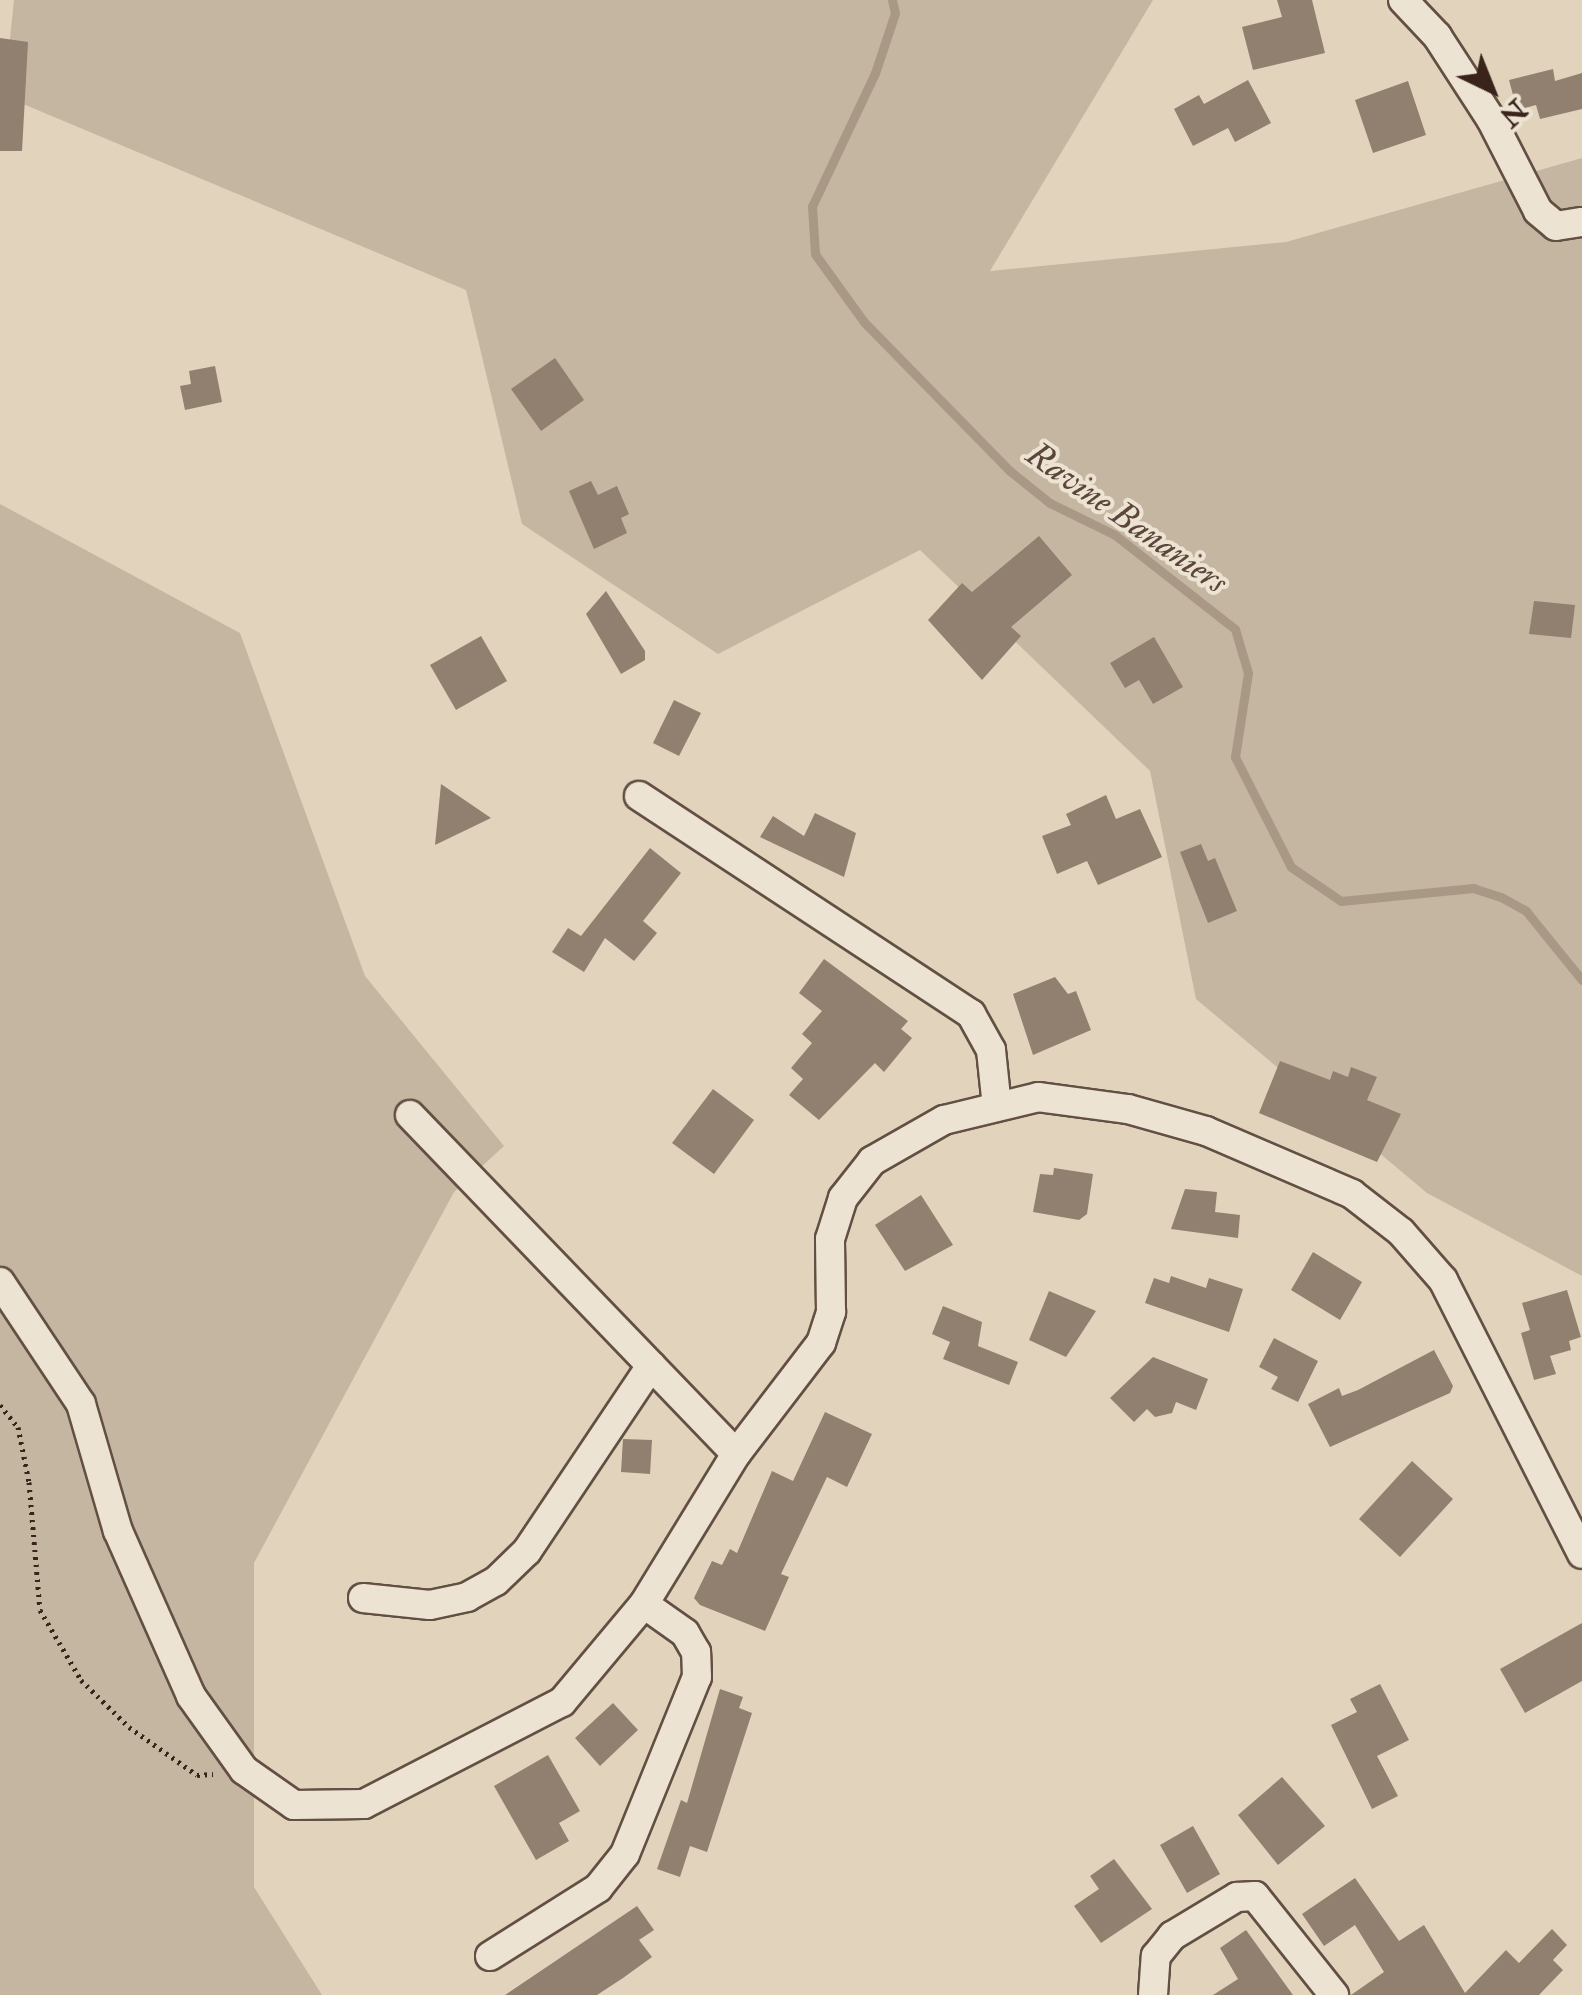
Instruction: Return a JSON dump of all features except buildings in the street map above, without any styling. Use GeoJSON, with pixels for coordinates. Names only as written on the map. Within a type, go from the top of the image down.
{"type":"FeatureCollection","features":[{"type":"Feature","properties":{"kind":"street"},"geometry":{"type":"LineString","coordinates":[[1402,0],[1437,36],[1492,119],[1538,211],[1556,226],[1582,222]]}},
{"type":"Feature","properties":{"kind":"street"},"geometry":{"type":"LineString","coordinates":[[639,796],[971,1014],[991,1050],[998,1107]]}},
{"type":"Feature","properties":{"kind":"street"},"geometry":{"type":"LineString","coordinates":[[0,1282],[81,1404],[118,1531],[190,1696],[244,1770],[294,1805],[364,1804],[562,1702],[644,1604],[736,1454],[821,1343],[831,1312],[830,1240],[843,1198],[872,1162],[944,1120],[1038,1097],[1128,1109],[1206,1131],[1352,1194],[1401,1232],[1443,1280],[1582,1554]]}},
{"type":"Feature","properties":{"kind":"street"},"geometry":{"type":"LineString","coordinates":[[410,1115],[736,1454]]}},
{"type":"Feature","properties":{"kind":"street"},"geometry":{"type":"LineString","coordinates":[[363,1598],[430,1605],[467,1597],[496,1581],[527,1552],[651,1366]]}},
{"type":"Feature","properties":{"kind":"street"},"geometry":{"type":"LineString","coordinates":[[490,1956],[598,1888],[626,1854],[697,1677],[696,1652],[685,1633],[644,1604]]}},
{"type":"Feature","properties":{"kind":"street"},"geometry":{"type":"LineString","coordinates":[[1153,1995],[1156,1956],[1172,1936],[1237,1897],[1255,1896],[1334,1995]]}},
{"type":"Feature","properties":{"kind":"path"},"geometry":{"type":"LineString","coordinates":[[0,1404],[18,1427],[29,1482],[40,1610],[82,1680],[161,1755],[197,1776],[244,1770]]}},
{"type":"Feature","properties":{"kind":"shaded area"},"geometry":{"type":"Polygon","coordinates":[[[14,0],[1153,0],[990,271],[1286,242],[1582,158],[1582,1276],[1427,1193],[1196,999],[1150,771],[920,550],[718,654],[522,524],[466,290],[4,96],[14,0]]]}},
{"type":"Feature","properties":{"kind":"shaded area"},"geometry":{"type":"Polygon","coordinates":[[[0,504],[240,633],[365,976],[504,1146],[454,1192],[254,1563],[254,1887],[322,1995],[0,1995],[0,504]]]}},
{"type":"Feature","properties":{"kind":"waterway","name":"Ravine Bananiers"},"geometry":{"type":"LineString","coordinates":[[892,0],[895,13],[875,73],[812,206],[815,254],[864,322],[1010,471],[1050,503],[1115,535],[1235,629],[1248,673],[1235,757],[1291,867],[1341,901],[1473,888],[1501,897],[1526,911],[1582,980]]}}]}
